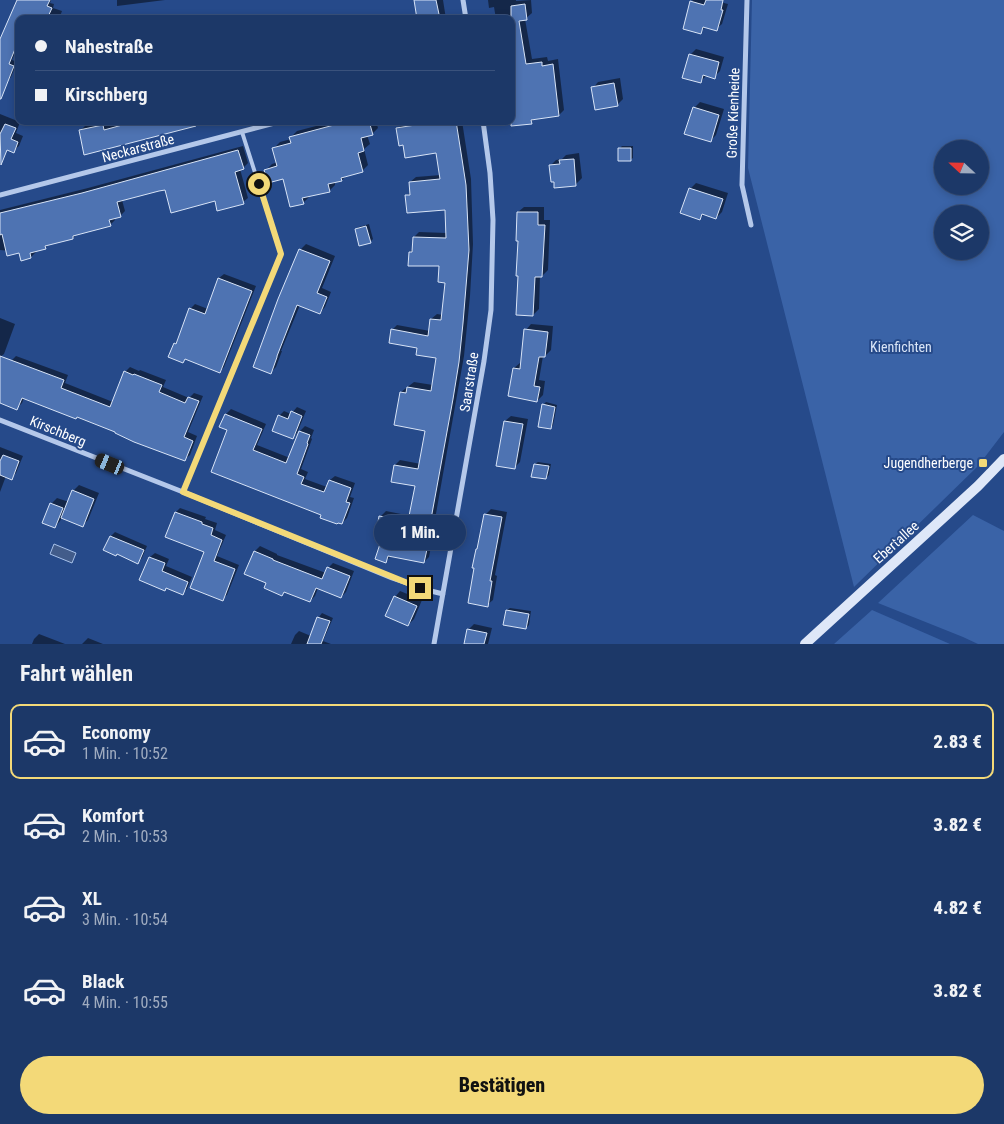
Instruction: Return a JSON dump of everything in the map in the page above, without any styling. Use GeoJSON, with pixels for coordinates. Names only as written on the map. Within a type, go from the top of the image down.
{"type":"FeatureCollection","features":[{"type":"Feature","properties":{"kind":"street"},"geometry":{"type":"LineString","coordinates":[[463,0],[465,15]]}},
{"type":"Feature","properties":{"kind":"street","name":"Große Kienheide"},"geometry":{"type":"LineString","coordinates":[[748,0],[742,185],[751,225]]}},
{"type":"Feature","properties":{"kind":"street","name":"Neckarstraße"},"geometry":{"type":"LineString","coordinates":[[0,195],[267,125]]}},
{"type":"Feature","properties":{"kind":"street","name":"Saarstraße"},"geometry":{"type":"LineString","coordinates":[[434,644],[484,361],[490,310],[493,214],[484,125]]}},
{"type":"Feature","properties":{"kind":"street","name":"Kirschberg"},"geometry":{"type":"LineString","coordinates":[[0,420],[183,492],[392,578],[443,594]]}},
{"type":"Feature","properties":{"kind":"street","name":"Ebertallee"},"geometry":{"type":"LineString","coordinates":[[805,644],[1004,460]]}},
{"type":"Feature","properties":{"kind":"lane"},"geometry":{"type":"LineString","coordinates":[[183,492],[281,254],[242,132]]}},
{"type":"Feature","properties":{"kind":"green space","name":"Kienfichten"},"geometry":{"type":"Polygon","coordinates":[[[752,0],[1004,0],[1004,432],[978,466],[854,587],[748,168],[752,0]]]}},
{"type":"Feature","properties":{"kind":"green space"},"geometry":{"type":"Polygon","coordinates":[[[973,515],[1004,531],[1004,644],[978,644],[878,603],[973,515]]]}},
{"type":"Feature","properties":{"kind":"green space"},"geometry":{"type":"Polygon","coordinates":[[[872,610],[950,644],[834,644],[872,610]]]}},
{"type":"Feature","properties":{"kind":"shaded area"},"geometry":{"type":"Polygon","coordinates":[[[54,544],[76,553],[72,563],[50,554],[54,544]]]}},
{"type":"Feature","properties":{"kind":"building"},"geometry":{"type":"Polygon","coordinates":[[[17,0],[50,0],[47,6],[52,8],[49,15],[15,15],[15,49],[9,64],[14,66],[1,99],[0,39],[17,0]]]}},
{"type":"Feature","properties":{"kind":"building"},"geometry":{"type":"Polygon","coordinates":[[[414,0],[436,0],[439,15],[416,15],[414,0]]]}},
{"type":"Feature","properties":{"kind":"building"},"geometry":{"type":"Polygon","coordinates":[[[706,0],[723,0],[721,10],[723,10],[717,31],[703,27],[701,34],[683,29],[690,1],[704,5],[706,0]]]}},
{"type":"Feature","properties":{"kind":"building"},"geometry":{"type":"Polygon","coordinates":[[[525,4],[527,20],[519,21],[526,64],[542,62],[542,66],[553,64],[559,116],[531,120],[532,124],[511,126],[515,125],[515,15],[511,15],[511,6],[525,4]]]}},
{"type":"Feature","properties":{"kind":"building"},"geometry":{"type":"Polygon","coordinates":[[[689,54],[719,62],[715,79],[703,75],[701,83],[682,78],[689,54]]]}},
{"type":"Feature","properties":{"kind":"building"},"geometry":{"type":"Polygon","coordinates":[[[614,83],[618,106],[595,110],[591,87],[614,83]]]}},
{"type":"Feature","properties":{"kind":"building"},"geometry":{"type":"Polygon","coordinates":[[[693,107],[719,115],[711,142],[684,134],[693,107]]]}},
{"type":"Feature","properties":{"kind":"building"},"geometry":{"type":"Polygon","coordinates":[[[5,124],[16,128],[11,139],[18,142],[14,153],[7,150],[1,165],[0,134],[5,124]]]}},
{"type":"Feature","properties":{"kind":"building"},"geometry":{"type":"Polygon","coordinates":[[[103,125],[104,130],[122,125],[196,125],[84,155],[79,130],[103,125]]]}},
{"type":"Feature","properties":{"kind":"building"},"geometry":{"type":"Polygon","coordinates":[[[334,125],[370,125],[373,135],[361,138],[364,151],[358,153],[363,172],[341,178],[342,181],[328,184],[330,192],[302,198],[304,204],[290,207],[283,179],[268,183],[264,170],[277,166],[272,148],[291,143],[289,137],[334,125]]]}},
{"type":"Feature","properties":{"kind":"building"},"geometry":{"type":"Polygon","coordinates":[[[416,125],[457,125],[466,185],[469,250],[459,362],[424,563],[388,556],[386,563],[375,559],[385,529],[377,528],[379,516],[408,521],[415,486],[391,482],[394,465],[418,469],[425,431],[394,425],[400,392],[406,393],[407,387],[431,391],[436,358],[416,355],[417,348],[389,343],[391,329],[428,336],[430,319],[441,320],[445,283],[438,282],[439,266],[408,266],[409,252],[412,252],[413,237],[446,238],[445,210],[407,213],[405,195],[410,195],[409,182],[440,179],[436,153],[405,158],[403,145],[399,146],[396,128],[416,125]]]}},
{"type":"Feature","properties":{"kind":"building"},"geometry":{"type":"Polygon","coordinates":[[[618,148],[631,148],[631,161],[618,161],[618,148]]]}},
{"type":"Feature","properties":{"kind":"building"},"geometry":{"type":"Polygon","coordinates":[[[238,150],[244,169],[235,172],[244,204],[217,211],[215,201],[171,213],[165,190],[159,191],[117,202],[121,217],[109,220],[111,226],[45,246],[46,249],[30,253],[31,258],[21,261],[19,253],[7,256],[2,234],[0,235],[0,213],[82,193],[238,150]]]}},
{"type":"Feature","properties":{"kind":"building"},"geometry":{"type":"Polygon","coordinates":[[[574,159],[576,186],[554,188],[554,182],[551,182],[549,165],[560,164],[559,160],[574,159]]]}},
{"type":"Feature","properties":{"kind":"building"},"geometry":{"type":"Polygon","coordinates":[[[689,188],[723,199],[716,219],[702,214],[700,220],[680,213],[689,188]]]}},
{"type":"Feature","properties":{"kind":"building"},"geometry":{"type":"Polygon","coordinates":[[[517,212],[538,212],[538,225],[545,225],[542,277],[535,277],[533,316],[516,315],[518,276],[516,276],[517,212]]]}},
{"type":"Feature","properties":{"kind":"building"},"geometry":{"type":"Polygon","coordinates":[[[366,226],[371,243],[359,246],[355,229],[366,226]]]}},
{"type":"Feature","properties":{"kind":"building"},"geometry":{"type":"Polygon","coordinates":[[[299,249],[330,261],[317,293],[327,297],[320,314],[297,305],[271,374],[253,367],[299,249]]]}},
{"type":"Feature","properties":{"kind":"building"},"geometry":{"type":"Polygon","coordinates":[[[218,278],[252,291],[220,373],[185,359],[183,363],[168,357],[174,343],[176,344],[189,308],[205,314],[218,278]]]}},
{"type":"Feature","properties":{"kind":"building"},"geometry":{"type":"Polygon","coordinates":[[[524,329],[548,332],[545,357],[539,357],[534,386],[540,387],[537,402],[508,396],[513,368],[520,369],[524,329]]]}},
{"type":"Feature","properties":{"kind":"building"},"geometry":{"type":"Polygon","coordinates":[[[0,356],[64,380],[61,388],[110,407],[124,371],[162,385],[159,392],[185,403],[188,397],[199,401],[184,437],[193,441],[185,461],[134,442],[115,432],[77,417],[76,419],[22,398],[17,410],[0,403],[0,356]]]}},
{"type":"Feature","properties":{"kind":"building"},"geometry":{"type":"Polygon","coordinates":[[[542,404],[555,407],[551,429],[538,427],[542,404]]]}},
{"type":"Feature","properties":{"kind":"building"},"geometry":{"type":"Polygon","coordinates":[[[291,411],[302,416],[293,439],[272,431],[278,415],[288,419],[291,411]]]}},
{"type":"Feature","properties":{"kind":"building"},"geometry":{"type":"Polygon","coordinates":[[[225,414],[262,429],[253,450],[286,463],[299,431],[310,435],[297,474],[304,477],[301,484],[324,492],[329,480],[351,488],[346,502],[350,503],[342,524],[320,518],[321,515],[211,472],[227,430],[219,427],[225,414]]]}},
{"type":"Feature","properties":{"kind":"building"},"geometry":{"type":"Polygon","coordinates":[[[504,421],[523,424],[515,469],[496,466],[504,421]]]}},
{"type":"Feature","properties":{"kind":"building"},"geometry":{"type":"Polygon","coordinates":[[[3,455],[19,461],[12,480],[0,475],[0,461],[3,455]]]}},
{"type":"Feature","properties":{"kind":"building"},"geometry":{"type":"Polygon","coordinates":[[[534,464],[549,466],[546,479],[531,477],[534,464]]]}},
{"type":"Feature","properties":{"kind":"building"},"geometry":{"type":"Polygon","coordinates":[[[72,490],[94,499],[83,527],[61,518],[72,490]]]}},
{"type":"Feature","properties":{"kind":"building"},"geometry":{"type":"Polygon","coordinates":[[[50,503],[63,508],[55,528],[42,523],[50,503]]]}},
{"type":"Feature","properties":{"kind":"building"},"geometry":{"type":"Polygon","coordinates":[[[175,512],[213,528],[211,535],[222,540],[214,561],[235,569],[223,601],[190,588],[204,552],[165,537],[175,512]]]}},
{"type":"Feature","properties":{"kind":"building"},"geometry":{"type":"Polygon","coordinates":[[[484,514],[502,517],[490,581],[492,581],[488,607],[468,603],[474,568],[472,568],[484,514]]]}},
{"type":"Feature","properties":{"kind":"building"},"geometry":{"type":"Polygon","coordinates":[[[110,536],[144,550],[138,564],[103,550],[110,536]]]}},
{"type":"Feature","properties":{"kind":"building"},"geometry":{"type":"Polygon","coordinates":[[[254,551],[322,579],[327,567],[350,576],[341,598],[316,588],[310,602],[284,592],[282,596],[264,588],[266,583],[244,574],[254,551]]]}},
{"type":"Feature","properties":{"kind":"building"},"geometry":{"type":"Polygon","coordinates":[[[149,557],[165,563],[162,571],[188,582],[183,595],[166,588],[165,591],[139,580],[149,557]]]}},
{"type":"Feature","properties":{"kind":"building"},"geometry":{"type":"Polygon","coordinates":[[[394,596],[417,606],[408,626],[385,616],[394,596]]]}},
{"type":"Feature","properties":{"kind":"building"},"geometry":{"type":"Polygon","coordinates":[[[506,610],[529,614],[526,629],[503,625],[506,610]]]}},
{"type":"Feature","properties":{"kind":"building"},"geometry":{"type":"Polygon","coordinates":[[[317,617],[330,621],[321,644],[307,644],[317,617]]]}},
{"type":"Feature","properties":{"kind":"building"},"geometry":{"type":"Polygon","coordinates":[[[467,629],[487,633],[484,644],[464,644],[467,629]]]}},
{"type":"Feature","properties":{"kind":"place","name":"Jugendherberge"},"geometry":{"type":"Point","coordinates":[983,463]}},
{"type":"Feature","properties":{"kind":"route"},"geometry":{"type":"LineString","coordinates":[[259,184],[281,254],[183,492],[420,588]]}}]}
